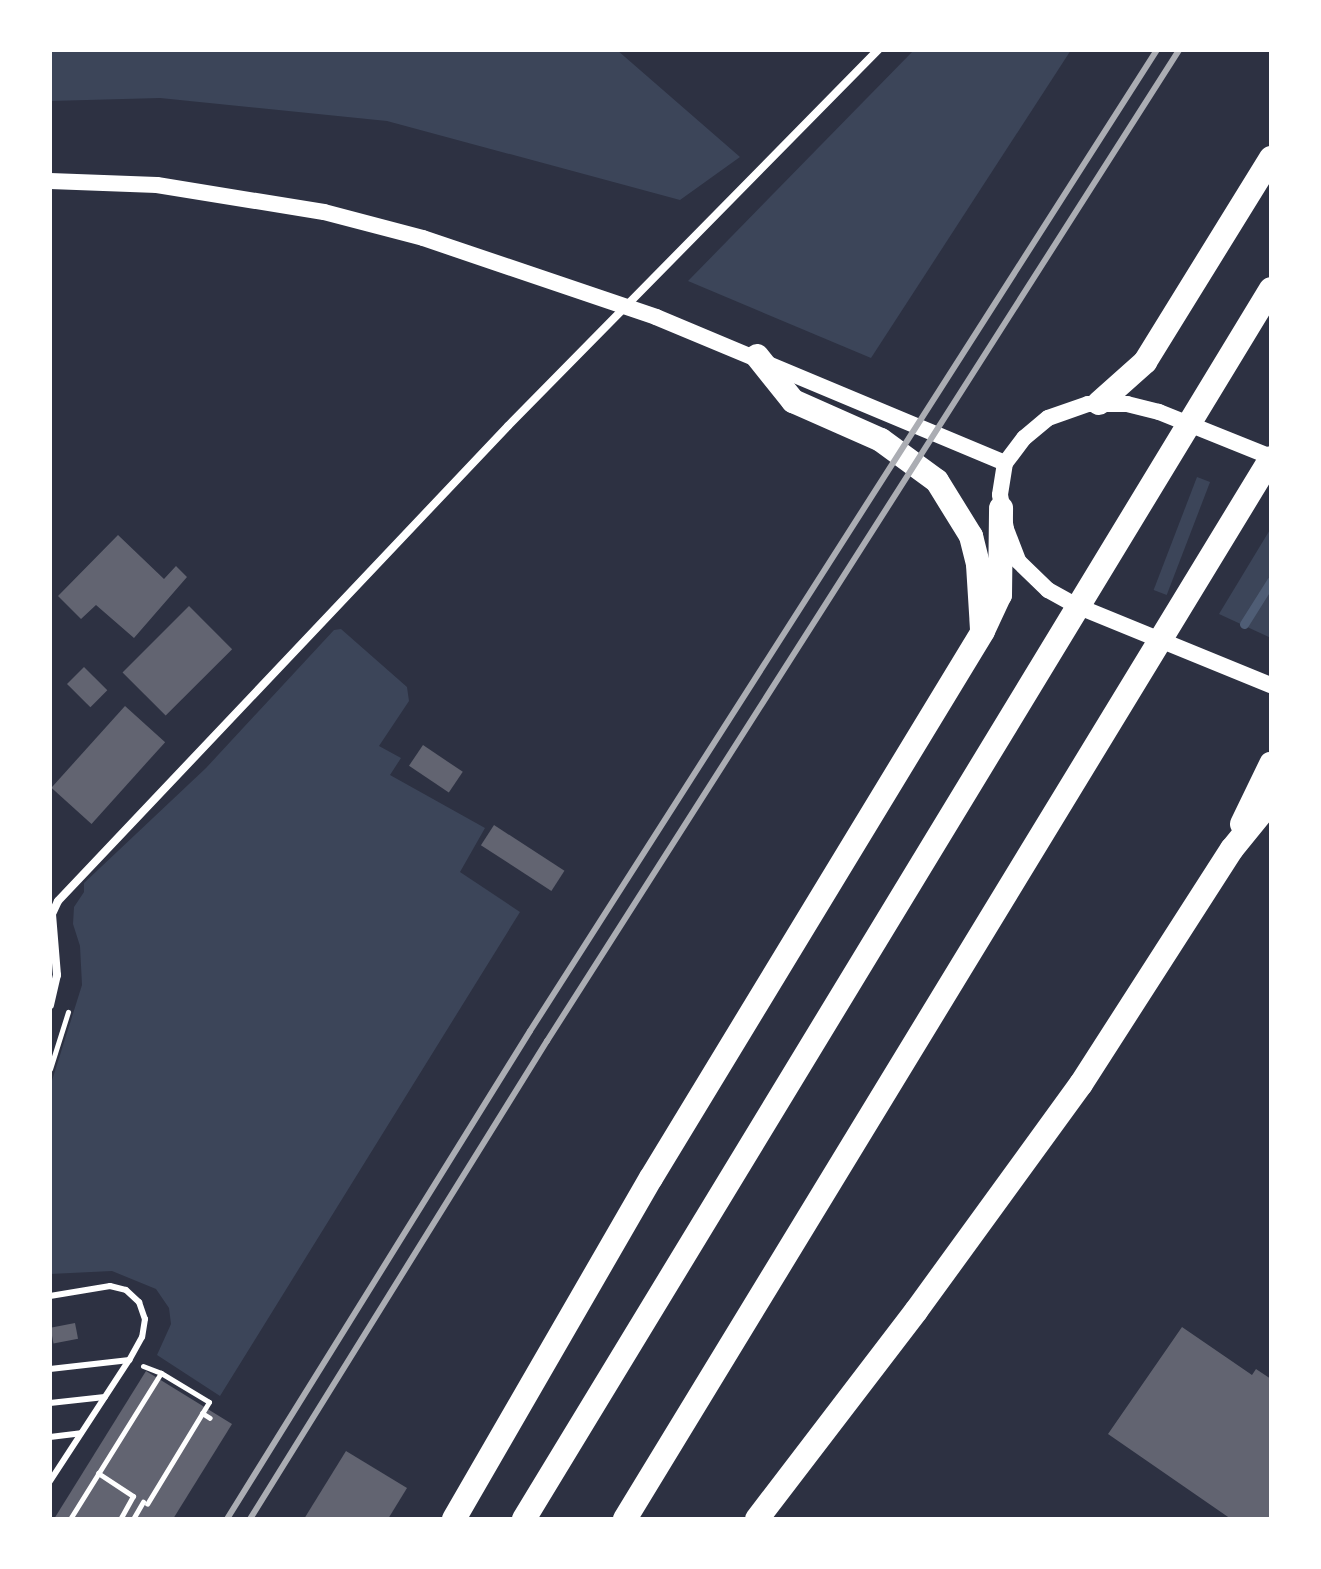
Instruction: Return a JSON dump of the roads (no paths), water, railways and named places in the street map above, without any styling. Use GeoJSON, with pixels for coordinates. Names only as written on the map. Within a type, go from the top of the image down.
{"type":"FeatureCollection","features":[{"type":"Feature","properties":{"kind":"highway"},"geometry":{"type":"LineString","coordinates":[[1099,403],[1145,362],[1271,158]]}},
{"type":"Feature","properties":{"kind":"highway"},"geometry":{"type":"LineString","coordinates":[[524,1519],[1271,289]]}},
{"type":"Feature","properties":{"kind":"highway"},"geometry":{"type":"LineString","coordinates":[[757,356],[793,401],[881,440],[937,481],[971,536],[978,564],[983,631]]}},
{"type":"Feature","properties":{"kind":"highway"},"geometry":{"type":"LineString","coordinates":[[625,1519],[1271,458]]}},
{"type":"Feature","properties":{"kind":"highway"},"geometry":{"type":"LineString","coordinates":[[454,1519],[651,1178],[983,631],[1000,595],[1001,508]]}},
{"type":"Feature","properties":{"kind":"highway"},"geometry":{"type":"LineString","coordinates":[[1232,849],[1271,764]]}},
{"type":"Feature","properties":{"kind":"highway"},"geometry":{"type":"LineString","coordinates":[[757,1519],[916,1311],[1081,1084],[1232,849],[1271,801]]}},
{"type":"Feature","properties":{"kind":"main road"},"geometry":{"type":"LineString","coordinates":[[50,181],[157,185],[324,212],[423,238],[579,288],[757,356],[1005,463]]}},
{"type":"Feature","properties":{"kind":"main road"},"geometry":{"type":"LineString","coordinates":[[1271,458],[1159,412],[1127,404],[1099,403],[1074,407],[1048,418],[1024,438],[1005,463],[1001,508],[1018,561],[1048,590],[1077,606],[1271,685]]}},
{"type":"Feature","properties":{"kind":"street"},"geometry":{"type":"LineString","coordinates":[[50,1005],[57,975],[52,914],[58,901],[508,426],[878,50]]}},
{"type":"Feature","properties":{"kind":"lane"},"geometry":{"type":"LineString","coordinates":[[50,1296],[110,1286],[126,1290],[139,1302],[145,1319],[142,1337],[129,1360],[54,1470],[50,1481]]}},
{"type":"Feature","properties":{"kind":"lane"},"geometry":{"type":"LineString","coordinates":[[50,1369],[129,1360]]}},
{"type":"Feature","properties":{"kind":"lane"},"geometry":{"type":"LineString","coordinates":[[50,1403],[105,1397]]}},
{"type":"Feature","properties":{"kind":"lane"},"geometry":{"type":"LineString","coordinates":[[50,1437],[81,1433]]}},
{"type":"Feature","properties":{"kind":"waterway"},"geometry":{"type":"LineString","coordinates":[[1244,624],[1271,581]]}},
{"type":"Feature","properties":{"kind":"railway"},"geometry":{"type":"LineString","coordinates":[[227,1519],[530,1031],[1157,50]]}},
{"type":"Feature","properties":{"kind":"railway"},"geometry":{"type":"LineString","coordinates":[[250,1519],[547,1041],[1179,50]]}}]}
